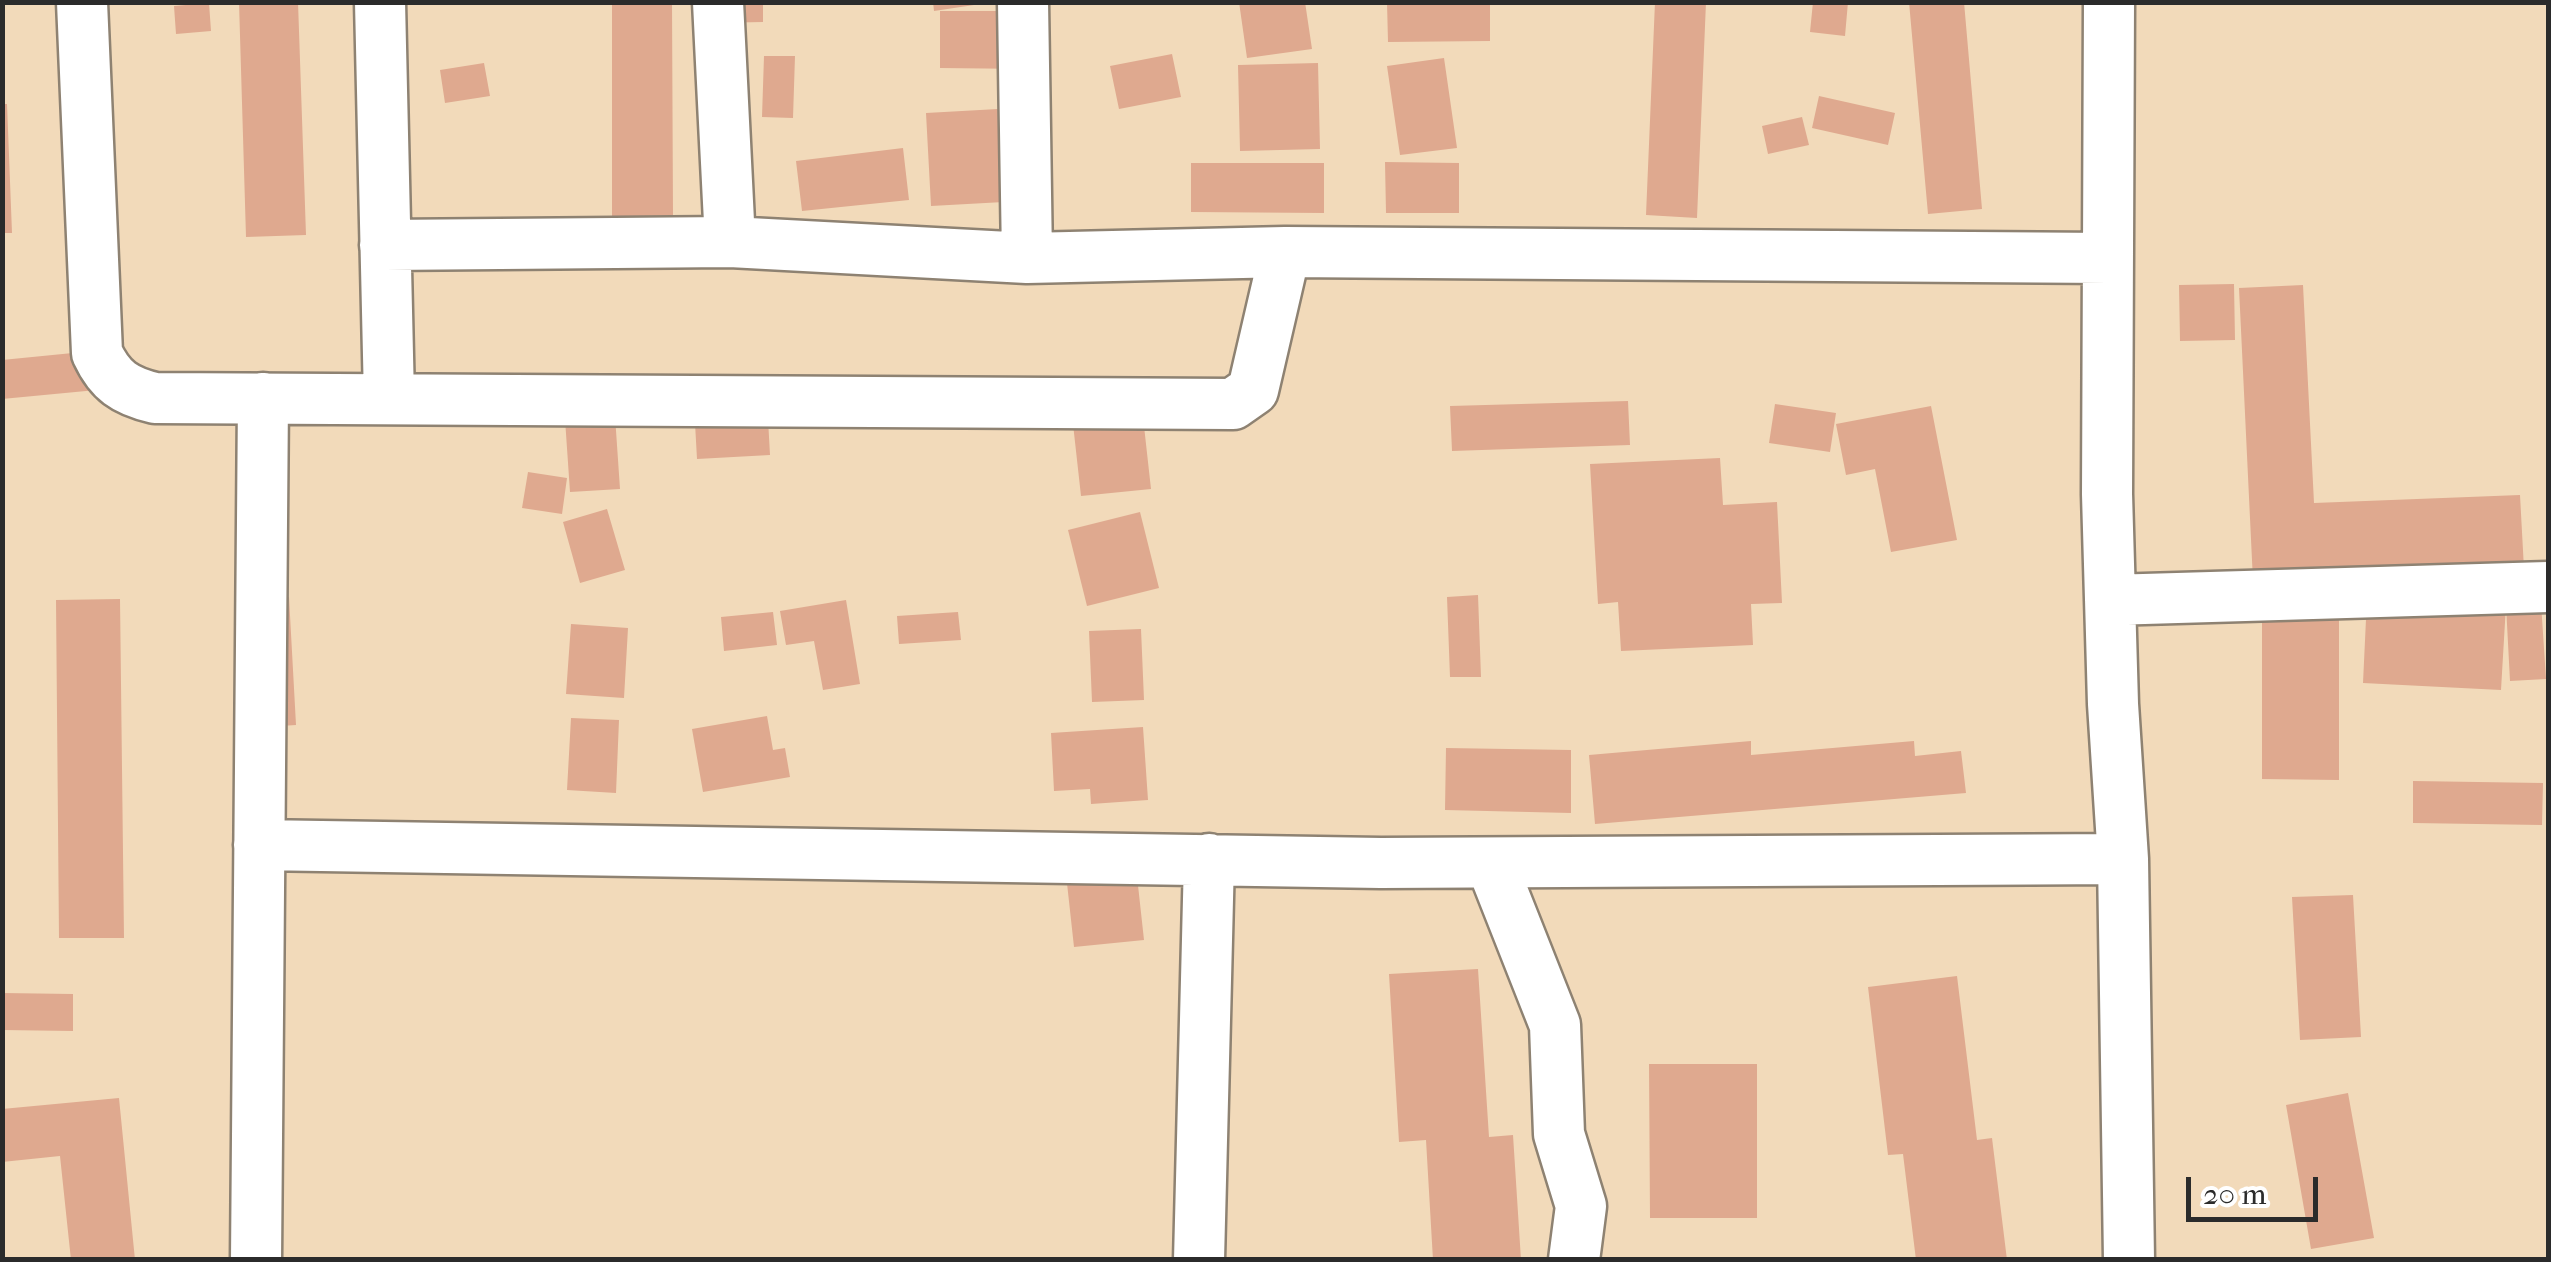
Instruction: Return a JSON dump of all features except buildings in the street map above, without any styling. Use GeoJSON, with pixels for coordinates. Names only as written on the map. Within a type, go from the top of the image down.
{"type":"FeatureCollection","features":[{"type":"Feature","properties":{"kind":"street"},"geometry":{"type":"LineString","coordinates":[[82,2],[97,353],[114,381],[131,393],[155,398],[1233,404],[1254,390],[1284,252]]}},
{"type":"Feature","properties":{"kind":"street"},"geometry":{"type":"LineString","coordinates":[[380,2],[389,399]]}},
{"type":"Feature","properties":{"kind":"street"},"geometry":{"type":"LineString","coordinates":[[718,2],[730,242]]}},
{"type":"Feature","properties":{"kind":"street"},"geometry":{"type":"LineString","coordinates":[[1023,2],[1027,258]]}},
{"type":"Feature","properties":{"kind":"street"},"geometry":{"type":"LineString","coordinates":[[2109,2],[2110,600],[2123,859],[2129,1260]]}},
{"type":"Feature","properties":{"kind":"street"},"geometry":{"type":"LineString","coordinates":[[385,244],[730,242],[1027,258],[1284,252],[2108,258]]}},
{"type":"Feature","properties":{"kind":"street"},"geometry":{"type":"LineString","coordinates":[[256,1260],[263,398]]}},
{"type":"Feature","properties":{"kind":"street"},"geometry":{"type":"LineString","coordinates":[[2110,600],[2548,587]]}},
{"type":"Feature","properties":{"kind":"street"},"geometry":{"type":"LineString","coordinates":[[259,845],[1491,863],[2123,859]]}},
{"type":"Feature","properties":{"kind":"street"},"geometry":{"type":"LineString","coordinates":[[1199,1260],[1209,860]]}},
{"type":"Feature","properties":{"kind":"street"},"geometry":{"type":"LineString","coordinates":[[1491,863],[1555,1024],[1559,1134],[1582,1206],[1574,1260]]}}]}
